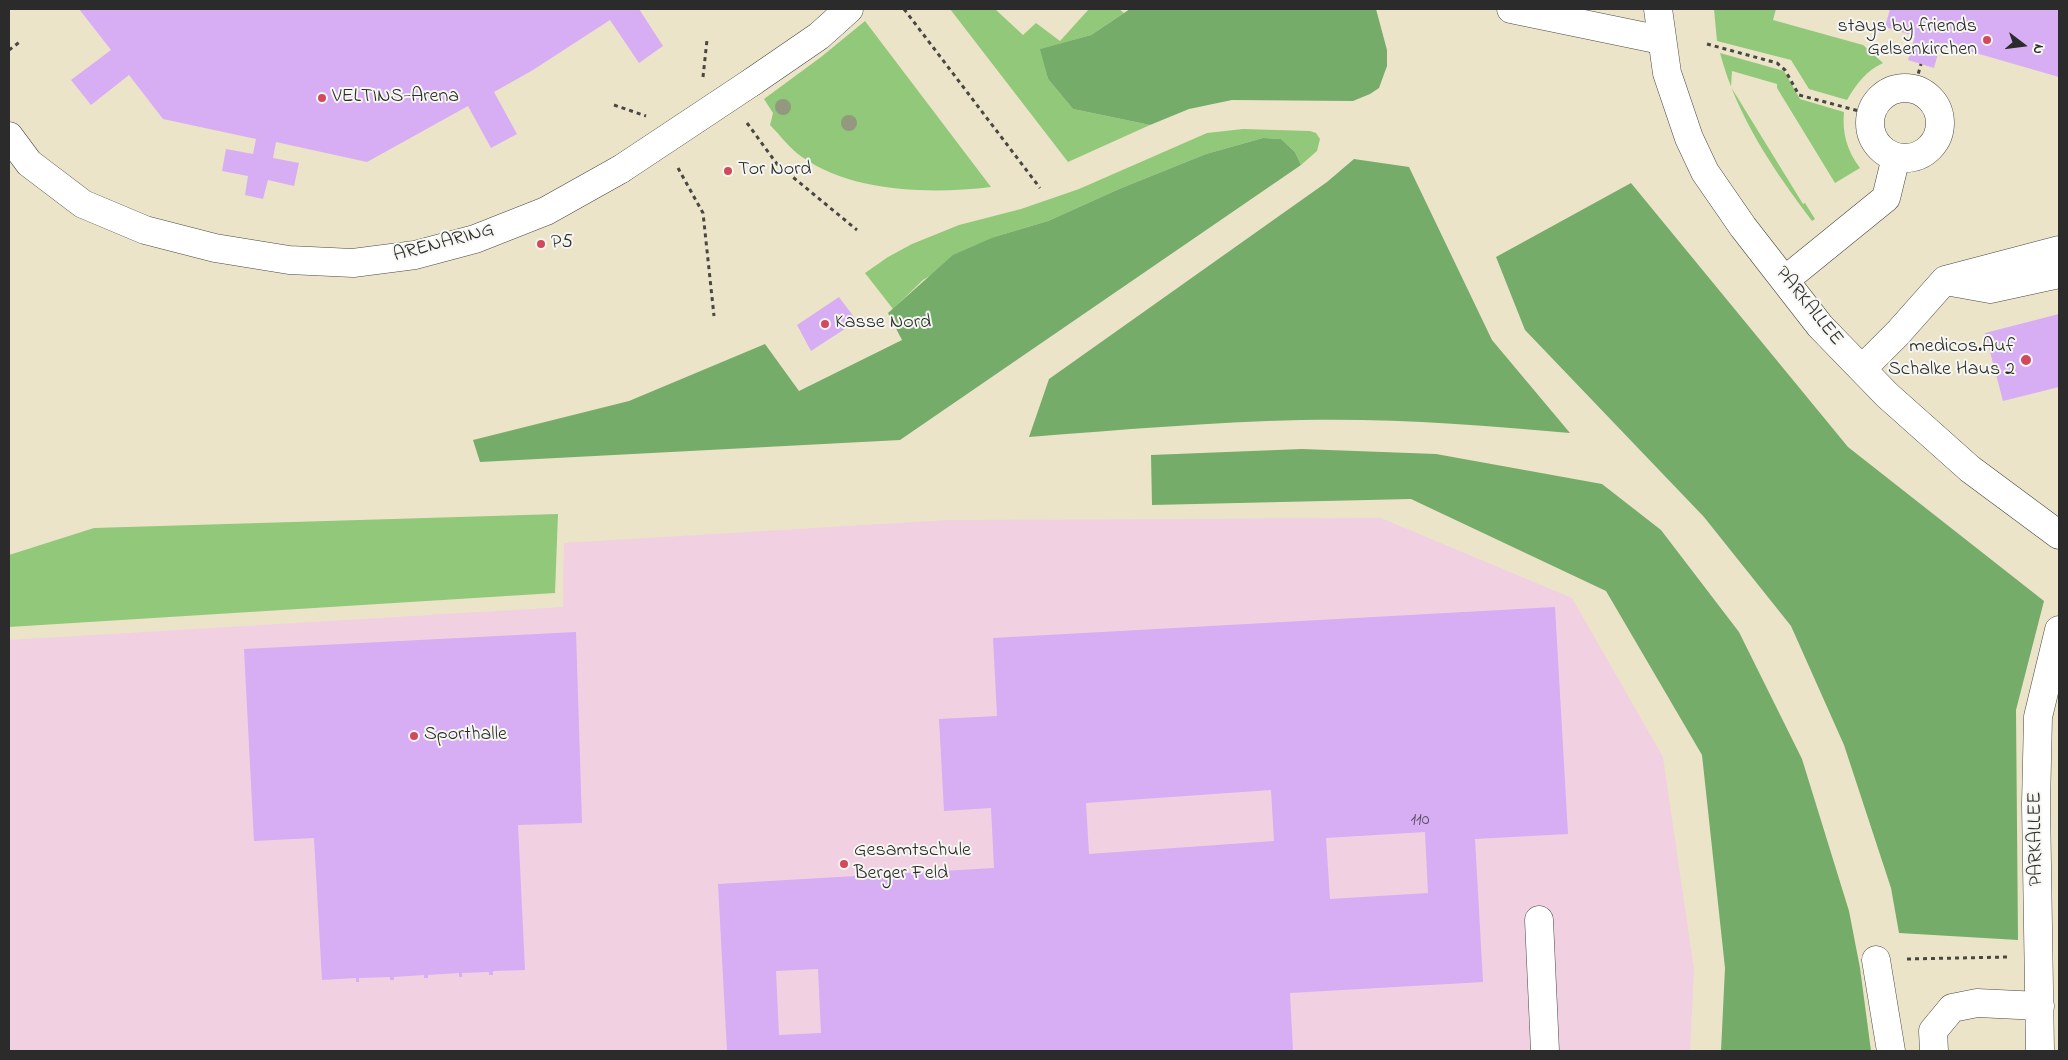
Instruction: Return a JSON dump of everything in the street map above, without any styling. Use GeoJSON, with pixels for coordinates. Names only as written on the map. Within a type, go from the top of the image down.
{"type":"FeatureCollection","features":[{"type":"Feature","properties":{"kind":"street","name":"ARENARING"},"geometry":{"type":"LineString","coordinates":[[9,136],[29,163],[83,204],[144,230],[233,251],[288,260],[353,263],[415,255],[476,240],[546,211],[621,169],[819,36],[850,9]]}},
{"type":"Feature","properties":{"kind":"street"},"geometry":{"type":"LineString","coordinates":[[1511,9],[1661,40]]}},
{"type":"Feature","properties":{"kind":"street","name":"PARKALLEE"},"geometry":{"type":"LineString","coordinates":[[1658,9],[1667,73],[1689,138],[1705,172],[1743,227],[1820,326],[1887,395],[1970,469],[2059,535]]}},
{"type":"Feature","properties":{"kind":"street"},"geometry":{"type":"LineString","coordinates":[[1917,76],[1927,95],[1935,104],[1939,114],[1940,126],[1937,137],[1931,147],[1922,154],[1911,158],[1896,157],[1888,155],[1878,148],[1869,126],[1870,114],[1875,103],[1883,94],[1893,89],[1905,87],[1917,76]]}},
{"type":"Feature","properties":{"kind":"street"},"geometry":{"type":"LineString","coordinates":[[1785,280],[1886,198],[1896,157]]}},
{"type":"Feature","properties":{"kind":"street"},"geometry":{"type":"LineString","coordinates":[[1862,370],[1945,280],[2059,250]]}},
{"type":"Feature","properties":{"kind":"street"},"geometry":{"type":"LineString","coordinates":[[1945,280],[1990,289],[2059,274]]}},
{"type":"Feature","properties":{"kind":"street","name":"PARKALLEE"},"geometry":{"type":"LineString","coordinates":[[2040,1051],[2036,804],[2038,717],[2059,630]]}},
{"type":"Feature","properties":{"kind":"street"},"geometry":{"type":"LineString","coordinates":[[1539,920],[1545,1051]]}},
{"type":"Feature","properties":{"kind":"street"},"geometry":{"type":"LineString","coordinates":[[1876,960],[1891,1051]]}},
{"type":"Feature","properties":{"kind":"street"},"geometry":{"type":"LineString","coordinates":[[1934,1051],[1933,1031],[1952,1008],[1977,1003],[2040,1006]]}},
{"type":"Feature","properties":{"kind":"path"},"geometry":{"type":"LineString","coordinates":[[904,9],[1040,188]]}},
{"type":"Feature","properties":{"kind":"path"},"geometry":{"type":"LineString","coordinates":[[703,78],[707,40]]}},
{"type":"Feature","properties":{"kind":"path"},"geometry":{"type":"LineString","coordinates":[[9,50],[20,41]]}},
{"type":"Feature","properties":{"kind":"path"},"geometry":{"type":"LineString","coordinates":[[1707,44],[1777,63],[1786,70],[1799,95],[1870,114]]}},
{"type":"Feature","properties":{"kind":"path"},"geometry":{"type":"LineString","coordinates":[[614,106],[654,119]]}},
{"type":"Feature","properties":{"kind":"path"},"geometry":{"type":"LineString","coordinates":[[745,120],[777,164],[857,230]]}},
{"type":"Feature","properties":{"kind":"path"},"geometry":{"type":"LineString","coordinates":[[676,165],[703,213],[714,316]]}},
{"type":"Feature","properties":{"kind":"path"},"geometry":{"type":"LineString","coordinates":[[1876,960],[2039,956]]}},
{"type":"Feature","properties":{"kind":"shaded area","name":"Gesamtschule Berger Feld"},"geometry":{"type":"Polygon","coordinates":[[[1381,518],[1572,598],[1663,757],[1694,970],[1690,1051],[9,1051],[9,640],[563,607],[564,543],[947,520],[1381,518]]]}},
{"type":"Feature","properties":{"kind":"green space"},"geometry":{"type":"Polygon","coordinates":[[[950,9],[995,9],[1023,35],[1036,23],[1060,41],[1089,9],[1119,9],[1124,13],[1091,35],[1041,49],[1048,79],[1073,109],[1150,125],[1068,162],[950,9]]]}},
{"type":"Feature","properties":{"kind":"green space"},"geometry":{"type":"Polygon","coordinates":[[[1130,9],[1376,9],[1387,50],[1387,66],[1379,88],[1353,101],[1232,100],[1189,109],[1150,125],[1073,109],[1048,79],[1040,49],[1091,35],[1130,9]]]}},
{"type":"Feature","properties":{"kind":"green space"},"geometry":{"type":"Polygon","coordinates":[[[1714,9],[1776,9],[1773,20],[1863,45],[1883,63],[1862,78],[1847,100],[1809,89],[1791,60],[1717,41],[1714,9]]]}},
{"type":"Feature","properties":{"kind":"green space"},"geometry":{"type":"Polygon","coordinates":[[[865,21],[991,187],[919,190],[869,184],[845,178],[822,169],[802,157],[770,125],[773,113],[764,99],[821,57],[865,21]]]}},
{"type":"Feature","properties":{"kind":"green space"},"geometry":{"type":"Polygon","coordinates":[[[1720,53],[1784,71],[1800,99],[1844,112],[1846,142],[1860,168],[1835,183],[1777,88],[1777,84],[1732,71],[1731,86],[1720,53]]]}},
{"type":"Feature","properties":{"kind":"green space"},"geometry":{"type":"Polygon","coordinates":[[[1732,89],[1803,204],[1805,203],[1815,219],[1812,221],[1770,162],[1746,121],[1732,89]]]}},
{"type":"Feature","properties":{"kind":"green space"},"geometry":{"type":"Polygon","coordinates":[[[1243,129],[1310,131],[1316,133],[1320,139],[1317,151],[1301,165],[1295,152],[1281,139],[1263,138],[1206,154],[1119,189],[1048,221],[994,237],[923,280],[893,309],[865,273],[888,257],[912,244],[959,225],[1021,209],[1079,189],[1207,133],[1243,129]]]}},
{"type":"Feature","properties":{"kind":"green space"},"geometry":{"type":"Polygon","coordinates":[[[1263,138],[1281,139],[1295,152],[1301,165],[900,440],[480,462],[473,440],[629,401],[765,344],[799,391],[902,340],[888,313],[953,255],[994,237],[1048,221],[1119,189],[1206,154],[1263,138]]]}},
{"type":"Feature","properties":{"kind":"green space"},"geometry":{"type":"Polygon","coordinates":[[[1354,159],[1409,167],[1492,340],[1570,433],[1436,423],[1335,420],[1199,424],[1029,437],[1049,379],[1327,182],[1354,159]]]}},
{"type":"Feature","properties":{"kind":"green space"},"geometry":{"type":"Polygon","coordinates":[[[1631,183],[1848,447],[2044,601],[2016,710],[2018,940],[1899,933],[1891,888],[1844,745],[1791,626],[1704,517],[1525,330],[1496,257],[1631,183]]]}},
{"type":"Feature","properties":{"kind":"green space"},"geometry":{"type":"Polygon","coordinates":[[[1302,449],[1436,454],[1602,484],[1661,530],[1739,632],[1802,759],[1849,911],[1860,968],[1871,1051],[1721,1051],[1725,968],[1702,755],[1606,591],[1411,499],[1152,505],[1151,455],[1302,449]]]}},
{"type":"Feature","properties":{"kind":"green space"},"geometry":{"type":"Polygon","coordinates":[[[558,514],[555,593],[9,627],[9,555],[94,528],[558,514]]]}},
{"type":"Feature","properties":{"kind":"building","name":"VELTINS-Arena"},"geometry":{"type":"Polygon","coordinates":[[[79,9],[639,9],[663,46],[639,63],[610,20],[533,70],[494,92],[517,134],[491,148],[468,106],[367,162],[276,142],[273,158],[299,163],[294,186],[268,180],[263,199],[245,195],[248,176],[222,171],[226,149],[253,154],[256,139],[163,119],[129,75],[91,105],[71,80],[111,50],[79,9]]]}},
{"type":"Feature","properties":{"kind":"building","name":"stays by friends Gelsenkirchen"},"geometry":{"type":"Polygon","coordinates":[[[1890,9],[2059,9],[2059,77],[1941,43],[1934,68],[1908,60],[1915,36],[1885,27],[1890,9]]]}},
{"type":"Feature","properties":{"kind":"building","name":"Kasse Nord"},"geometry":{"type":"Polygon","coordinates":[[[839,297],[857,321],[811,351],[797,325],[839,297]]]}},
{"type":"Feature","properties":{"kind":"building","name":"medicos.Auf Schalke Haus 2"},"geometry":{"type":"Polygon","coordinates":[[[2059,314],[2059,387],[2003,401],[1985,333],[2059,314]]]}},
{"type":"Feature","properties":{"kind":"building"},"geometry":{"type":"Polygon","coordinates":[[[1555,607],[1568,834],[1475,839],[1483,982],[1290,993],[1293,1051],[727,1051],[718,884],[994,868],[991,808],[944,811],[939,719],[997,716],[993,638],[1555,607]],[[1271,790],[1086,803],[1089,854],[1274,841],[1271,790]],[[1425,832],[1326,838],[1330,899],[1428,893],[1425,832]],[[818,969],[776,971],[779,1035],[821,1033],[818,969]]]}},
{"type":"Feature","properties":{"kind":"building","name":"Sporthalle"},"geometry":{"type":"Polygon","coordinates":[[[576,632],[582,823],[518,825],[525,970],[493,971],[493,975],[489,975],[489,972],[462,973],[462,977],[459,977],[459,973],[428,975],[428,978],[424,978],[424,975],[394,977],[394,980],[390,980],[390,977],[359,978],[359,982],[356,982],[356,978],[322,980],[314,838],[254,841],[244,649],[576,632]]]}},
{"type":"Feature","properties":{"kind":"place","name":"stays by friends Gelsenkirchen"},"geometry":{"type":"Point","coordinates":[1987,40]}},
{"type":"Feature","properties":{"kind":"place","name":"VELTINS-Arena"},"geometry":{"type":"Point","coordinates":[322,98]}},
{"type":"Feature","properties":{"kind":"place","name":"Tor Nord"},"geometry":{"type":"Point","coordinates":[728,171]}},
{"type":"Feature","properties":{"kind":"place","name":"P5"},"geometry":{"type":"Point","coordinates":[541,244]}},
{"type":"Feature","properties":{"kind":"place","name":"Kasse Nord"},"geometry":{"type":"Point","coordinates":[825,324]}},
{"type":"Feature","properties":{"kind":"place","name":"medicos.Auf Schalke Haus 2"},"geometry":{"type":"Point","coordinates":[2026,360]}},
{"type":"Feature","properties":{"kind":"place","name":"Sporthalle"},"geometry":{"type":"Point","coordinates":[414,736]}},
{"type":"Feature","properties":{"kind":"place","name":"Gesamtschule Berger Feld"},"geometry":{"type":"Point","coordinates":[844,864]}}]}
